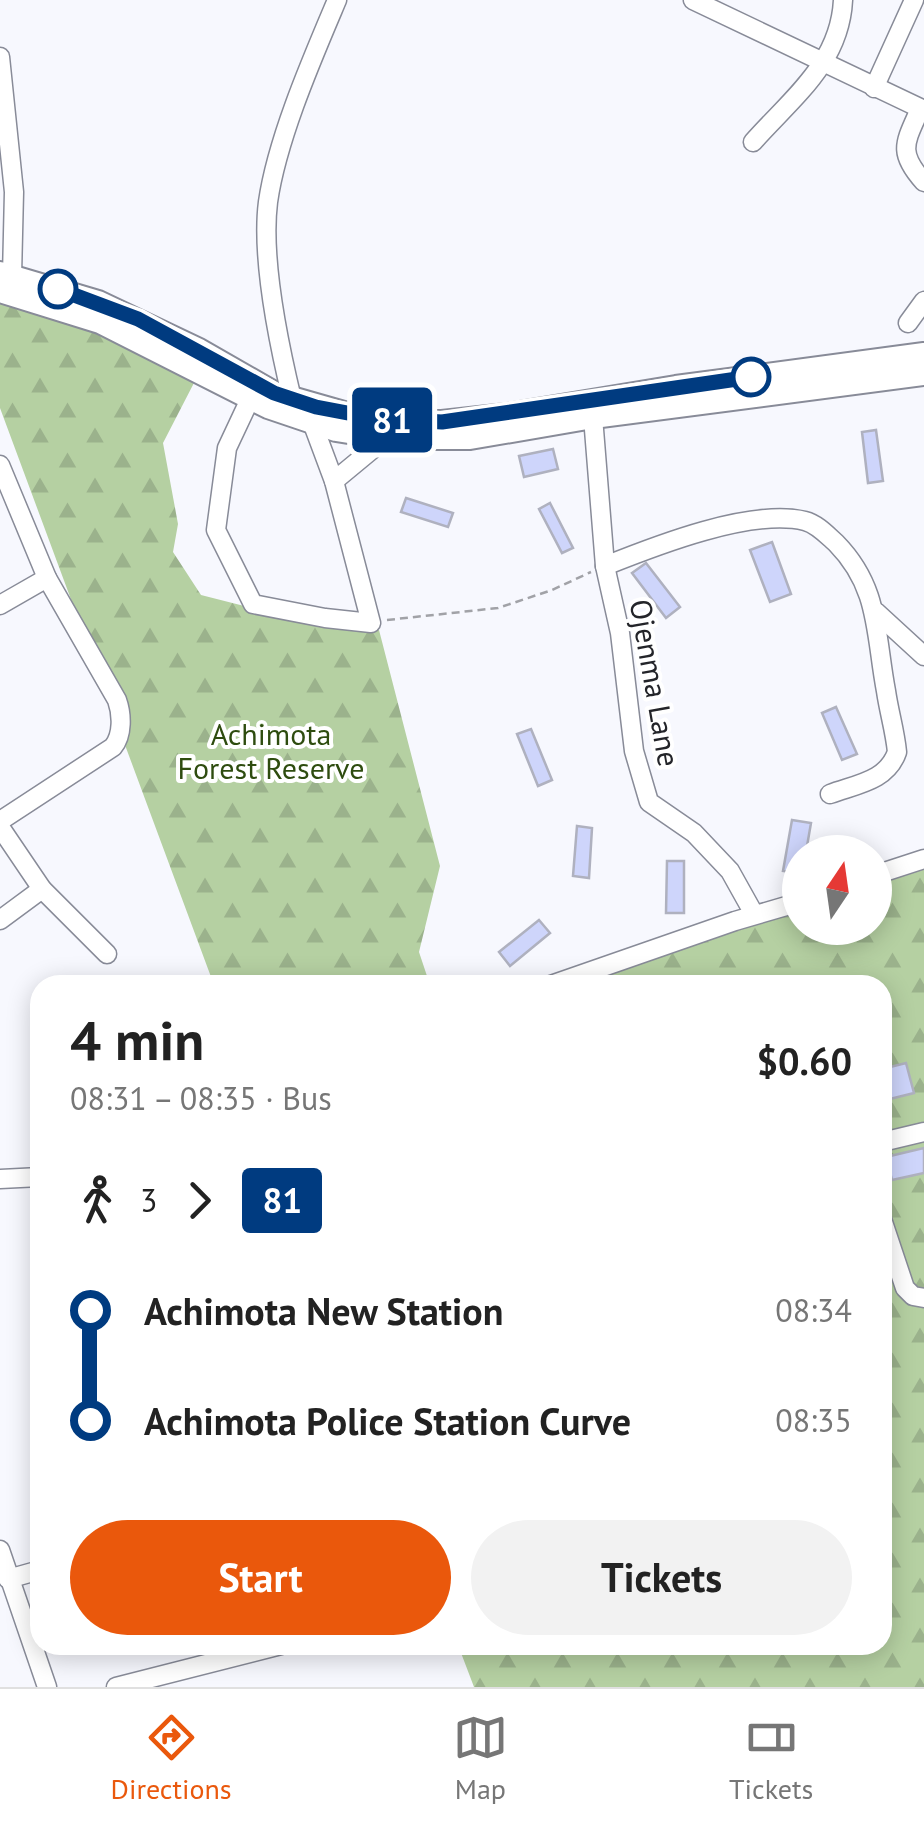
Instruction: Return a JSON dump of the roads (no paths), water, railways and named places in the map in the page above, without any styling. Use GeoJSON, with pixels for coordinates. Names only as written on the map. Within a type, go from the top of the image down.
{"type":"FeatureCollection","features":[{"type":"Feature","properties":{"kind":"main road"},"geometry":{"type":"LineString","coordinates":[[4,280],[98,302],[199,350],[259,386],[292,399],[374,418],[442,422],[921,359]]}},
{"type":"Feature","properties":{"kind":"main road"},"geometry":{"type":"LineString","coordinates":[[4,280],[100,322],[250,398],[336,430],[386,438],[470,438],[860,380],[921,359]]}},
{"type":"Feature","properties":{"kind":"main road"},"geometry":{"type":"LineString","coordinates":[[860,380],[924,391]]}},
{"type":"Feature","properties":{"kind":"street"},"geometry":{"type":"LineString","coordinates":[[292,399],[273,298],[268,206],[308,68],[337,0]]}},
{"type":"Feature","properties":{"kind":"street"},"geometry":{"type":"LineString","coordinates":[[693,0],[922,110],[904,144],[909,165],[924,182]]}},
{"type":"Feature","properties":{"kind":"street"},"geometry":{"type":"LineString","coordinates":[[753,142],[791,98],[810,84],[823,64],[838,36],[842,0]]}},
{"type":"Feature","properties":{"kind":"street"},"geometry":{"type":"LineString","coordinates":[[874,88],[914,0]]}},
{"type":"Feature","properties":{"kind":"street"},"geometry":{"type":"LineString","coordinates":[[0,57],[14,192],[4,280]]}},
{"type":"Feature","properties":{"kind":"street"},"geometry":{"type":"LineString","coordinates":[[908,323],[924,301]]}},
{"type":"Feature","properties":{"kind":"street"},"geometry":{"type":"LineString","coordinates":[[250,398],[227,448],[216,530],[252,604],[371,623],[334,481],[312,422]]}},
{"type":"Feature","properties":{"kind":"street","name":"Ojenma Lane"},"geometry":{"type":"LineString","coordinates":[[593,417],[604,566],[620,633],[634,750],[648,802],[694,833],[730,871],[754,914]]}},
{"type":"Feature","properties":{"kind":"street"},"geometry":{"type":"LineString","coordinates":[[334,481],[386,438]]}},
{"type":"Feature","properties":{"kind":"street"},"geometry":{"type":"LineString","coordinates":[[0,466],[47,578],[117,700],[119,740],[0,824],[42,889],[107,954]]}},
{"type":"Feature","properties":{"kind":"street"},"geometry":{"type":"LineString","coordinates":[[604,566],[668,541],[721,526],[766,520],[805,521],[838,545],[862,575],[876,612],[897,752],[883,775],[830,794]]}},
{"type":"Feature","properties":{"kind":"street"},"geometry":{"type":"LineString","coordinates":[[0,605],[47,578]]}},
{"type":"Feature","properties":{"kind":"street"},"geometry":{"type":"LineString","coordinates":[[876,612],[924,656]]}},
{"type":"Feature","properties":{"kind":"street"},"geometry":{"type":"LineString","coordinates":[[892,869],[924,859]]}},
{"type":"Feature","properties":{"kind":"street"},"geometry":{"type":"LineString","coordinates":[[0,920],[42,889]]}},
{"type":"Feature","properties":{"kind":"street"},"geometry":{"type":"LineString","coordinates":[[580,975],[782,907]]}},
{"type":"Feature","properties":{"kind":"street"},"geometry":{"type":"LineString","coordinates":[[892,1140],[924,1132]]}},
{"type":"Feature","properties":{"kind":"street"},"geometry":{"type":"LineString","coordinates":[[0,1179],[30,1178]]}},
{"type":"Feature","properties":{"kind":"street"},"geometry":{"type":"LineString","coordinates":[[892,1250],[904,1288],[913,1296],[924,1298]]}},
{"type":"Feature","properties":{"kind":"street"},"geometry":{"type":"LineString","coordinates":[[0,1550],[30,1640]]}},
{"type":"Feature","properties":{"kind":"street"},"geometry":{"type":"LineString","coordinates":[[8,1579],[30,1573]]}},
{"type":"Feature","properties":{"kind":"street"},"geometry":{"type":"LineString","coordinates":[[35,1655],[47,1687]]}},
{"type":"Feature","properties":{"kind":"street"},"geometry":{"type":"LineString","coordinates":[[116,1687],[241,1655]]}},
{"type":"Feature","properties":{"kind":"park label","name":"Achimota Forest Reserve"},"geometry":{"type":"Point","coordinates":[271,752]}}]}
